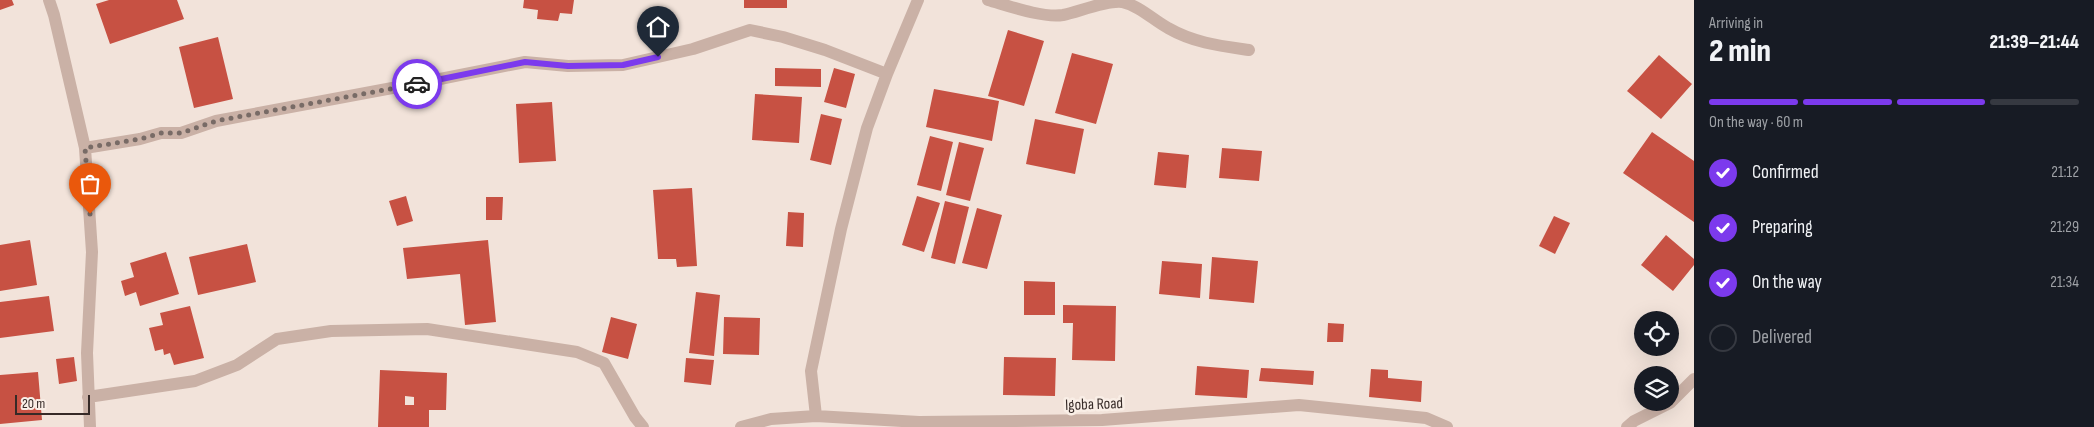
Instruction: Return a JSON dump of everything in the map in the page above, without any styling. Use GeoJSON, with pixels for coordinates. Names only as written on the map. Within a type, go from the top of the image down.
{"type":"FeatureCollection","features":[{"type":"Feature","properties":{"kind":"street"},"geometry":{"type":"LineString","coordinates":[[49,0],[85,148],[92,252],[87,353],[90,427]]}},
{"type":"Feature","properties":{"kind":"street"},"geometry":{"type":"LineString","coordinates":[[816,416],[812,371],[841,229],[868,128],[887,74],[918,0]]}},
{"type":"Feature","properties":{"kind":"street"},"geometry":{"type":"LineString","coordinates":[[988,0],[1028,12],[1061,15],[1086,7],[1121,2],[1144,12],[1169,29],[1203,43],[1249,50]]}},
{"type":"Feature","properties":{"kind":"street"},"geometry":{"type":"LineString","coordinates":[[85,148],[140,139],[161,133],[181,133],[216,121],[525,62],[568,66],[623,65],[693,49],[750,30],[783,37],[887,74]]}},
{"type":"Feature","properties":{"kind":"street"},"geometry":{"type":"LineString","coordinates":[[88,398],[195,381],[238,366],[277,339],[331,331],[427,329],[577,352],[604,363],[635,417],[643,427]]}},
{"type":"Feature","properties":{"kind":"street"},"geometry":{"type":"LineString","coordinates":[[1627,427],[1634,421],[1670,403],[1694,379]]}},
{"type":"Feature","properties":{"kind":"street","name":"Igoba Road"},"geometry":{"type":"LineString","coordinates":[[741,427],[771,419],[816,416],[919,422],[1092,420],[1299,404],[1426,418],[1447,427]]}},
{"type":"Feature","properties":{"kind":"building"},"geometry":{"type":"Polygon","coordinates":[[[0,0],[12,0],[14,5],[0,10],[0,0]]]}},
{"type":"Feature","properties":{"kind":"building"},"geometry":{"type":"Polygon","coordinates":[[[109,0],[177,0],[184,19],[110,44],[96,4],[109,0]]]}},
{"type":"Feature","properties":{"kind":"building"},"geometry":{"type":"Polygon","coordinates":[[[524,0],[574,0],[572,14],[560,13],[558,21],[537,19],[538,10],[523,8],[524,0]]]}},
{"type":"Feature","properties":{"kind":"building"},"geometry":{"type":"Polygon","coordinates":[[[744,0],[787,0],[787,8],[744,8],[744,0]]]}},
{"type":"Feature","properties":{"kind":"building"},"geometry":{"type":"Polygon","coordinates":[[[1008,30],[1044,41],[1024,106],[988,96],[1008,30]]]}},
{"type":"Feature","properties":{"kind":"building"},"geometry":{"type":"Polygon","coordinates":[[[218,37],[233,99],[194,108],[179,47],[218,37]]]}},
{"type":"Feature","properties":{"kind":"building"},"geometry":{"type":"Polygon","coordinates":[[[1072,53],[1113,64],[1096,124],[1055,113],[1072,53]]]}},
{"type":"Feature","properties":{"kind":"building"},"geometry":{"type":"Polygon","coordinates":[[[1659,55],[1692,84],[1661,119],[1627,91],[1659,55]]]}},
{"type":"Feature","properties":{"kind":"building"},"geometry":{"type":"Polygon","coordinates":[[[775,68],[821,69],[821,87],[775,86],[775,68]]]}},
{"type":"Feature","properties":{"kind":"building"},"geometry":{"type":"Polygon","coordinates":[[[834,68],[855,74],[846,108],[824,102],[834,68]]]}},
{"type":"Feature","properties":{"kind":"building"},"geometry":{"type":"Polygon","coordinates":[[[934,89],[999,101],[992,141],[926,127],[934,89]]]}},
{"type":"Feature","properties":{"kind":"building"},"geometry":{"type":"Polygon","coordinates":[[[755,94],[802,97],[799,143],[752,140],[755,94]]]}},
{"type":"Feature","properties":{"kind":"building"},"geometry":{"type":"Polygon","coordinates":[[[552,102],[556,161],[519,163],[516,104],[552,102]]]}},
{"type":"Feature","properties":{"kind":"building"},"geometry":{"type":"Polygon","coordinates":[[[821,114],[842,119],[831,165],[810,160],[821,114]]]}},
{"type":"Feature","properties":{"kind":"building"},"geometry":{"type":"Polygon","coordinates":[[[1035,119],[1084,129],[1075,174],[1026,164],[1035,119]]]}},
{"type":"Feature","properties":{"kind":"building"},"geometry":{"type":"Polygon","coordinates":[[[1652,132],[1694,161],[1694,222],[1623,173],[1652,132]]]}},
{"type":"Feature","properties":{"kind":"building"},"geometry":{"type":"Polygon","coordinates":[[[930,136],[953,142],[941,191],[917,185],[930,136]]]}},
{"type":"Feature","properties":{"kind":"building"},"geometry":{"type":"Polygon","coordinates":[[[959,142],[984,148],[970,201],[946,195],[959,142]]]}},
{"type":"Feature","properties":{"kind":"building"},"geometry":{"type":"Polygon","coordinates":[[[1222,148],[1262,151],[1259,181],[1219,178],[1222,148]]]}},
{"type":"Feature","properties":{"kind":"building"},"geometry":{"type":"Polygon","coordinates":[[[1158,152],[1189,155],[1186,188],[1154,185],[1158,152]]]}},
{"type":"Feature","properties":{"kind":"building"},"geometry":{"type":"Polygon","coordinates":[[[692,188],[697,266],[677,267],[676,259],[658,259],[653,190],[692,188]]]}},
{"type":"Feature","properties":{"kind":"building"},"geometry":{"type":"Polygon","coordinates":[[[406,196],[413,221],[397,226],[389,201],[406,196]]]}},
{"type":"Feature","properties":{"kind":"building"},"geometry":{"type":"Polygon","coordinates":[[[917,196],[940,203],[924,252],[902,245],[917,196]]]}},
{"type":"Feature","properties":{"kind":"building"},"geometry":{"type":"Polygon","coordinates":[[[486,197],[503,197],[502,220],[486,220],[486,197]]]}},
{"type":"Feature","properties":{"kind":"building"},"geometry":{"type":"Polygon","coordinates":[[[945,201],[969,207],[955,264],[931,258],[945,201]]]}},
{"type":"Feature","properties":{"kind":"building"},"geometry":{"type":"Polygon","coordinates":[[[977,208],[1002,215],[987,269],[962,263],[977,208]]]}},
{"type":"Feature","properties":{"kind":"building"},"geometry":{"type":"Polygon","coordinates":[[[788,212],[804,213],[803,247],[786,246],[788,212]]]}},
{"type":"Feature","properties":{"kind":"building"},"geometry":{"type":"Polygon","coordinates":[[[1554,216],[1570,223],[1555,254],[1539,246],[1554,216]]]}},
{"type":"Feature","properties":{"kind":"building"},"geometry":{"type":"Polygon","coordinates":[[[1666,235],[1694,259],[1694,265],[1673,291],[1641,265],[1666,235]]]}},
{"type":"Feature","properties":{"kind":"building"},"geometry":{"type":"Polygon","coordinates":[[[30,240],[37,285],[0,291],[0,245],[30,240]]]}},
{"type":"Feature","properties":{"kind":"building"},"geometry":{"type":"Polygon","coordinates":[[[488,240],[496,322],[465,325],[460,274],[407,279],[403,248],[488,240]]]}},
{"type":"Feature","properties":{"kind":"building"},"geometry":{"type":"Polygon","coordinates":[[[247,244],[256,282],[198,295],[189,257],[247,244]]]}},
{"type":"Feature","properties":{"kind":"building"},"geometry":{"type":"Polygon","coordinates":[[[166,252],[179,294],[140,306],[136,292],[125,296],[121,281],[134,277],[130,263],[166,252]]]}},
{"type":"Feature","properties":{"kind":"building"},"geometry":{"type":"Polygon","coordinates":[[[1212,257],[1258,261],[1254,303],[1209,299],[1212,257]]]}},
{"type":"Feature","properties":{"kind":"building"},"geometry":{"type":"Polygon","coordinates":[[[1162,261],[1202,264],[1200,298],[1159,294],[1162,261]]]}},
{"type":"Feature","properties":{"kind":"building"},"geometry":{"type":"Polygon","coordinates":[[[1024,281],[1055,282],[1055,315],[1024,315],[1024,281]]]}},
{"type":"Feature","properties":{"kind":"building"},"geometry":{"type":"Polygon","coordinates":[[[696,292],[720,295],[714,356],[689,353],[696,292]]]}},
{"type":"Feature","properties":{"kind":"building"},"geometry":{"type":"Polygon","coordinates":[[[49,296],[54,331],[0,338],[0,302],[49,296]]]}},
{"type":"Feature","properties":{"kind":"building"},"geometry":{"type":"Polygon","coordinates":[[[1063,305],[1116,306],[1115,361],[1072,360],[1073,323],[1063,323],[1063,305]]]}},
{"type":"Feature","properties":{"kind":"building"},"geometry":{"type":"Polygon","coordinates":[[[190,306],[204,358],[174,365],[170,353],[164,355],[163,349],[155,351],[149,328],[163,325],[160,313],[190,306]]]}},
{"type":"Feature","properties":{"kind":"building"},"geometry":{"type":"Polygon","coordinates":[[[611,317],[637,324],[628,359],[602,352],[611,317]]]}},
{"type":"Feature","properties":{"kind":"building"},"geometry":{"type":"Polygon","coordinates":[[[724,317],[760,318],[759,355],[723,354],[724,317]]]}},
{"type":"Feature","properties":{"kind":"building"},"geometry":{"type":"Polygon","coordinates":[[[1328,323],[1344,324],[1343,342],[1327,342],[1328,323]]]}},
{"type":"Feature","properties":{"kind":"building"},"geometry":{"type":"Polygon","coordinates":[[[74,357],[77,381],[59,384],[56,359],[74,357]]]}},
{"type":"Feature","properties":{"kind":"building"},"geometry":{"type":"Polygon","coordinates":[[[1004,357],[1056,358],[1055,396],[1003,395],[1004,357]]]}},
{"type":"Feature","properties":{"kind":"building"},"geometry":{"type":"Polygon","coordinates":[[[686,358],[714,360],[711,385],[684,382],[686,358]]]}},
{"type":"Feature","properties":{"kind":"building"},"geometry":{"type":"Polygon","coordinates":[[[1197,366],[1249,370],[1247,398],[1195,395],[1197,366]]]}},
{"type":"Feature","properties":{"kind":"building"},"geometry":{"type":"Polygon","coordinates":[[[1261,368],[1314,371],[1313,385],[1259,381],[1261,368]]]}},
{"type":"Feature","properties":{"kind":"building"},"geometry":{"type":"Polygon","coordinates":[[[1371,369],[1388,370],[1388,378],[1422,381],[1421,402],[1369,397],[1371,369]]]}},
{"type":"Feature","properties":{"kind":"building"},"geometry":{"type":"Polygon","coordinates":[[[380,370],[447,373],[446,410],[429,410],[429,427],[378,427],[380,370]],[[405,396],[405,405],[414,405],[414,397],[405,396]]]}},
{"type":"Feature","properties":{"kind":"building"},"geometry":{"type":"Polygon","coordinates":[[[38,372],[42,420],[0,424],[0,375],[38,372]]]}},
{"type":"Feature","properties":{"kind":"way so far"},"geometry":{"type":"LineString","coordinates":[[90,214],[85,148],[140,139],[161,133],[181,133],[216,121],[417,84]]}},
{"type":"Feature","properties":{"kind":"route"},"geometry":{"type":"LineString","coordinates":[[417,84],[525,62],[568,66],[623,65],[658,57]]}}]}
